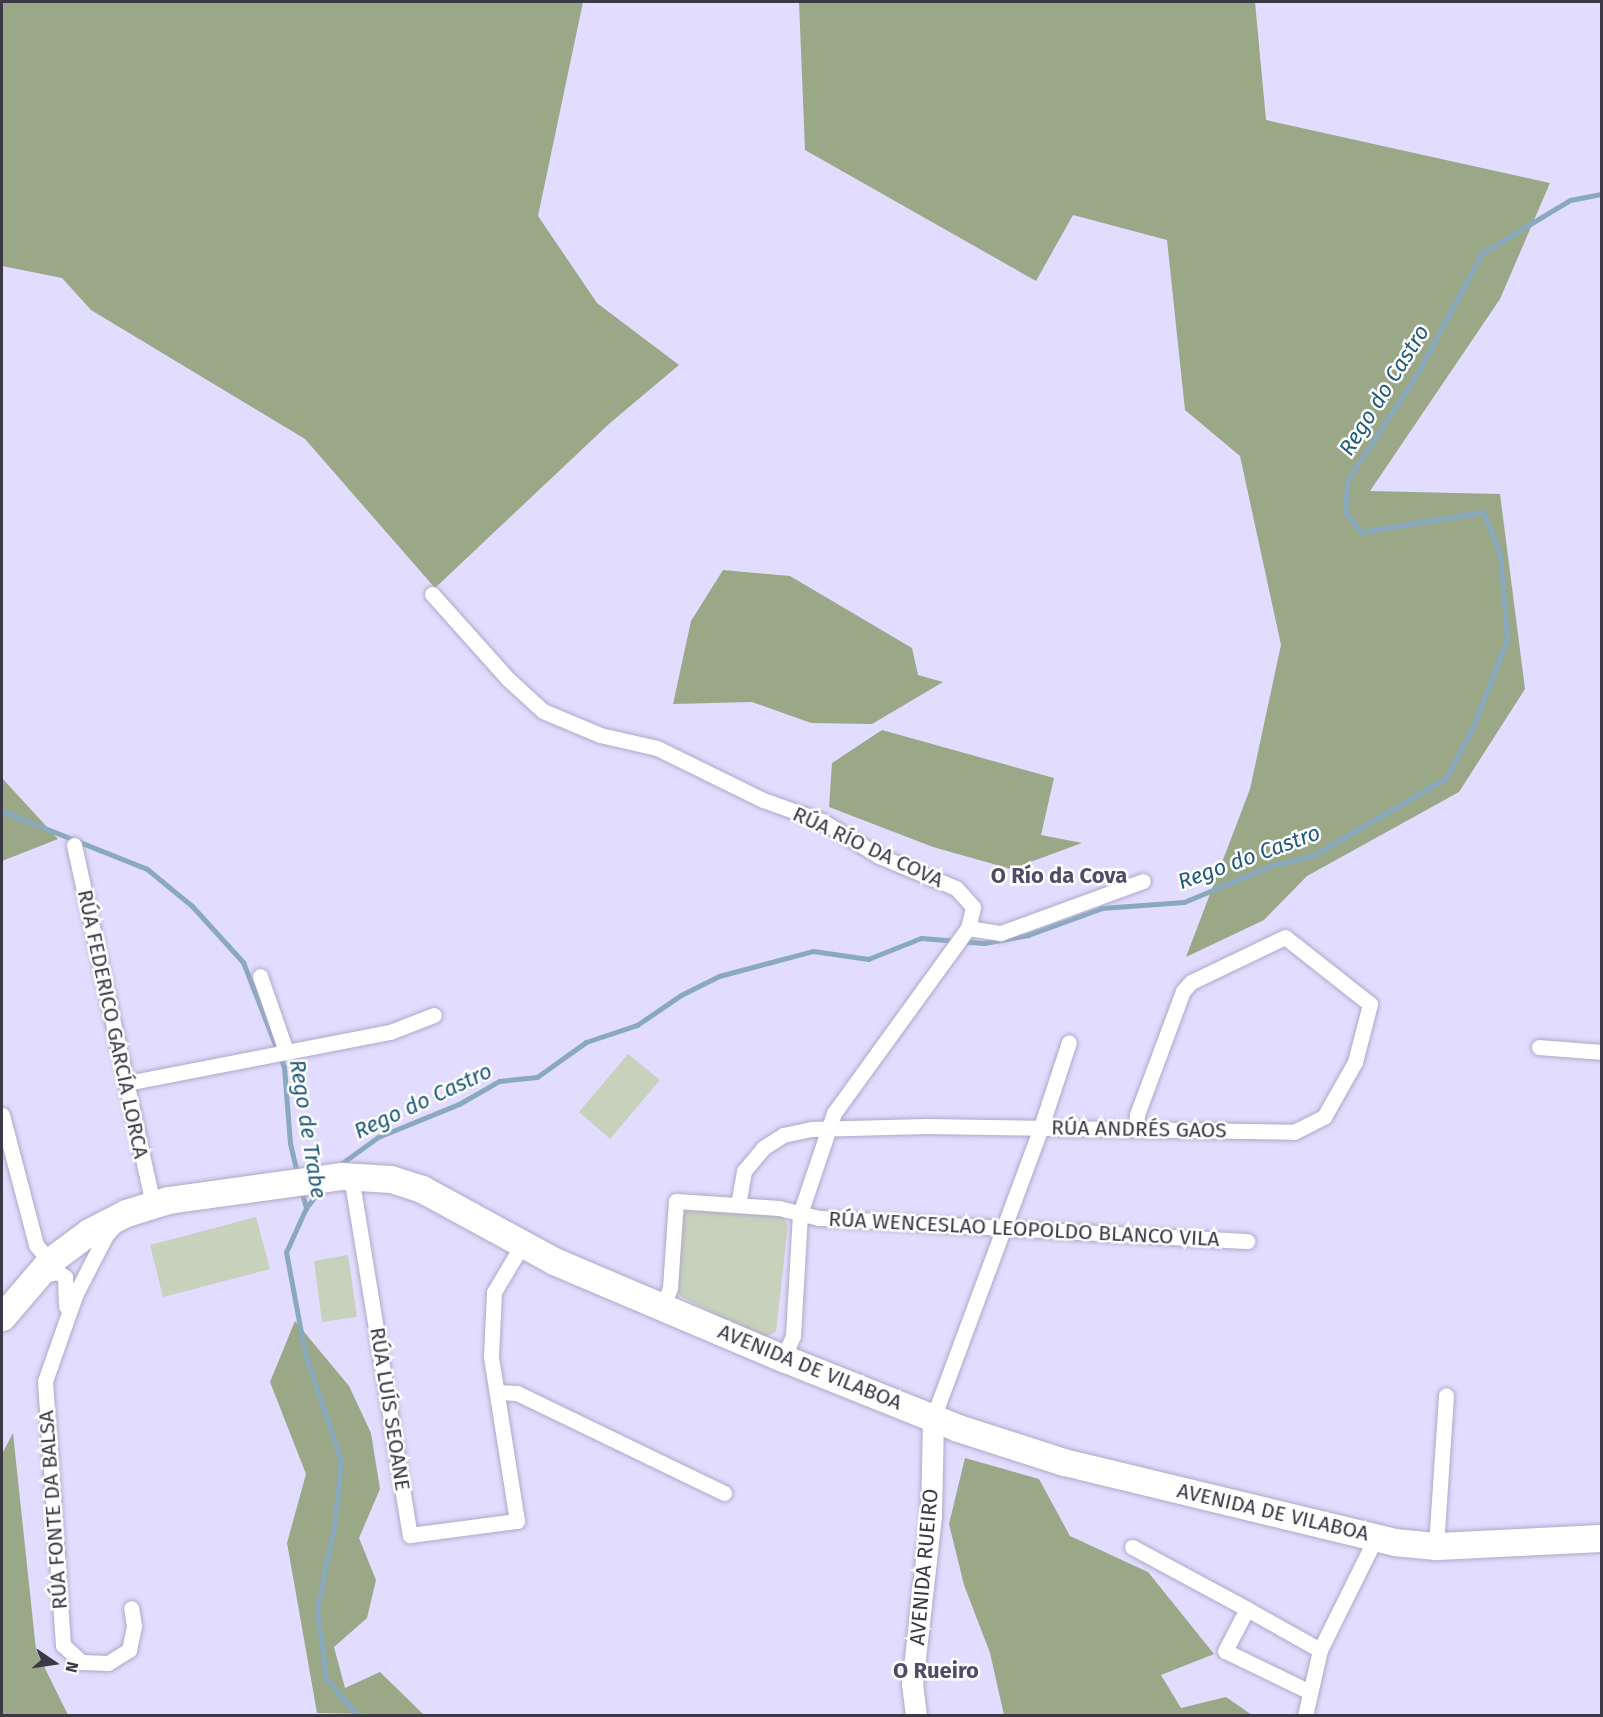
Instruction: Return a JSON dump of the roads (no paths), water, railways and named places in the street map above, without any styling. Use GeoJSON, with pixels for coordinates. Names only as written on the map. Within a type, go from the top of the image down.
{"type":"FeatureCollection","features":[{"type":"Feature","properties":{"kind":"highway","name":"AVENIDA DE VILABOA"},"geometry":{"type":"LineString","coordinates":[[2,1317],[43,1269],[89,1232],[126,1213],[153,1204],[346,1176],[391,1179],[422,1189],[522,1245],[783,1358],[933,1418],[1064,1462],[1376,1537],[1436,1546],[1602,1538]]}},
{"type":"Feature","properties":{"kind":"street","name":"RÚA RÍO DA COVA"},"geometry":{"type":"LineString","coordinates":[[432,594],[508,679],[543,711],[600,735],[657,748],[763,800],[822,821],[879,856],[956,888],[973,907],[968,928]]}},
{"type":"Feature","properties":{"kind":"street","name":"RÚA FEDERICO GARCÍA LORCA"},"geometry":{"type":"LineString","coordinates":[[74,845],[153,1204]]}},
{"type":"Feature","properties":{"kind":"street"},"geometry":{"type":"LineString","coordinates":[[783,1358],[793,1336],[800,1214],[834,1113],[968,928],[1001,933],[1089,898],[1143,881]]}},
{"type":"Feature","properties":{"kind":"street","name":"RÚA ANDRÉS GAOS"},"geometry":{"type":"LineString","coordinates":[[738,1205],[744,1171],[763,1148],[783,1135],[828,1128],[1041,1127],[1136,1129],[1294,1132],[1324,1117],[1355,1062],[1370,1004],[1285,937],[1191,982],[1183,991],[1137,1115],[1136,1129]]}},
{"type":"Feature","properties":{"kind":"street"},"geometry":{"type":"LineString","coordinates":[[260,976],[286,1051]]}},
{"type":"Feature","properties":{"kind":"street"},"geometry":{"type":"LineString","coordinates":[[127,1083],[390,1032],[434,1015]]}},
{"type":"Feature","properties":{"kind":"street"},"geometry":{"type":"LineString","coordinates":[[933,1418],[1004,1230],[1069,1042]]}},
{"type":"Feature","properties":{"kind":"street"},"geometry":{"type":"LineString","coordinates":[[1539,1047],[1602,1052]]}},
{"type":"Feature","properties":{"kind":"street"},"geometry":{"type":"LineString","coordinates":[[2,1115],[43,1269]]}},
{"type":"Feature","properties":{"kind":"street","name":"RÚA LUÍS SEOANE"},"geometry":{"type":"LineString","coordinates":[[346,1176],[410,1535],[517,1521],[497,1392]]}},
{"type":"Feature","properties":{"kind":"street","name":"RÚA WENCESLAO LEOPOLDO BLANCO VILA"},"geometry":{"type":"LineString","coordinates":[[663,1306],[670,1288],[676,1201],[738,1205],[800,1214],[1004,1230],[1247,1241]]}},
{"type":"Feature","properties":{"kind":"street","name":"RÚA FONTE DA BALSA"},"geometry":{"type":"LineString","coordinates":[[126,1213],[106,1235],[96,1253],[62,1330],[45,1381],[63,1645],[81,1662],[108,1663],[129,1650],[134,1626],[131,1608]]}},
{"type":"Feature","properties":{"kind":"street"},"geometry":{"type":"LineString","coordinates":[[522,1245],[494,1292],[491,1356],[497,1392],[517,1393],[724,1493]]}},
{"type":"Feature","properties":{"kind":"street","name":"RÚA FONTE DA BALSA"},"geometry":{"type":"LineString","coordinates":[[43,1269],[65,1276],[68,1284],[62,1330]]}},
{"type":"Feature","properties":{"kind":"street"},"geometry":{"type":"LineString","coordinates":[[1436,1546],[1446,1395]]}},
{"type":"Feature","properties":{"kind":"street","name":"AVENIDA RUEIRO"},"geometry":{"type":"LineString","coordinates":[[916,1716],[912,1685],[931,1516],[933,1418]]}},
{"type":"Feature","properties":{"kind":"street"},"geometry":{"type":"LineString","coordinates":[[1305,1716],[1320,1650],[1376,1537]]}},
{"type":"Feature","properties":{"kind":"street"},"geometry":{"type":"LineString","coordinates":[[1132,1547],[1320,1650]]}},
{"type":"Feature","properties":{"kind":"street"},"geometry":{"type":"LineString","coordinates":[[1247,1609],[1225,1651],[1310,1692]]}},
{"type":"Feature","properties":{"kind":"waterway","name":"Rego do Castro"},"geometry":{"type":"LineString","coordinates":[[338,1166],[378,1137],[459,1104],[499,1081],[537,1077],[586,1042],[637,1025],[681,995],[719,976],[813,951],[868,959],[921,938],[984,943],[1028,935],[1102,908],[1184,902],[1270,866],[1312,856],[1446,778],[1473,727],[1507,639],[1500,554],[1483,512],[1361,532],[1345,512],[1347,481],[1417,374],[1482,253],[1570,200],[1602,194]]}},
{"type":"Feature","properties":{"kind":"waterway","name":"Rego de Trabe"},"geometry":{"type":"LineString","coordinates":[[2,811],[147,869],[192,906],[243,962],[284,1067],[290,1143],[297,1174]]}},
{"type":"Feature","properties":{"kind":"waterway","name":"Rego do Castro"},"geometry":{"type":"LineString","coordinates":[[306,1208],[321,1188]]}},
{"type":"Feature","properties":{"kind":"waterway","name":"Rego de Trabe"},"geometry":{"type":"LineString","coordinates":[[301,1189],[306,1208],[286,1252],[305,1354],[341,1460],[334,1525],[317,1609],[326,1678],[358,1716]]}},
{"type":"Feature","properties":{"kind":"district","name":"O Río da Cova"},"geometry":{"type":"Point","coordinates":[1059,876]}},
{"type":"Feature","properties":{"kind":"district","name":"O Rueiro"},"geometry":{"type":"Point","coordinates":[936,1671]}}]}
